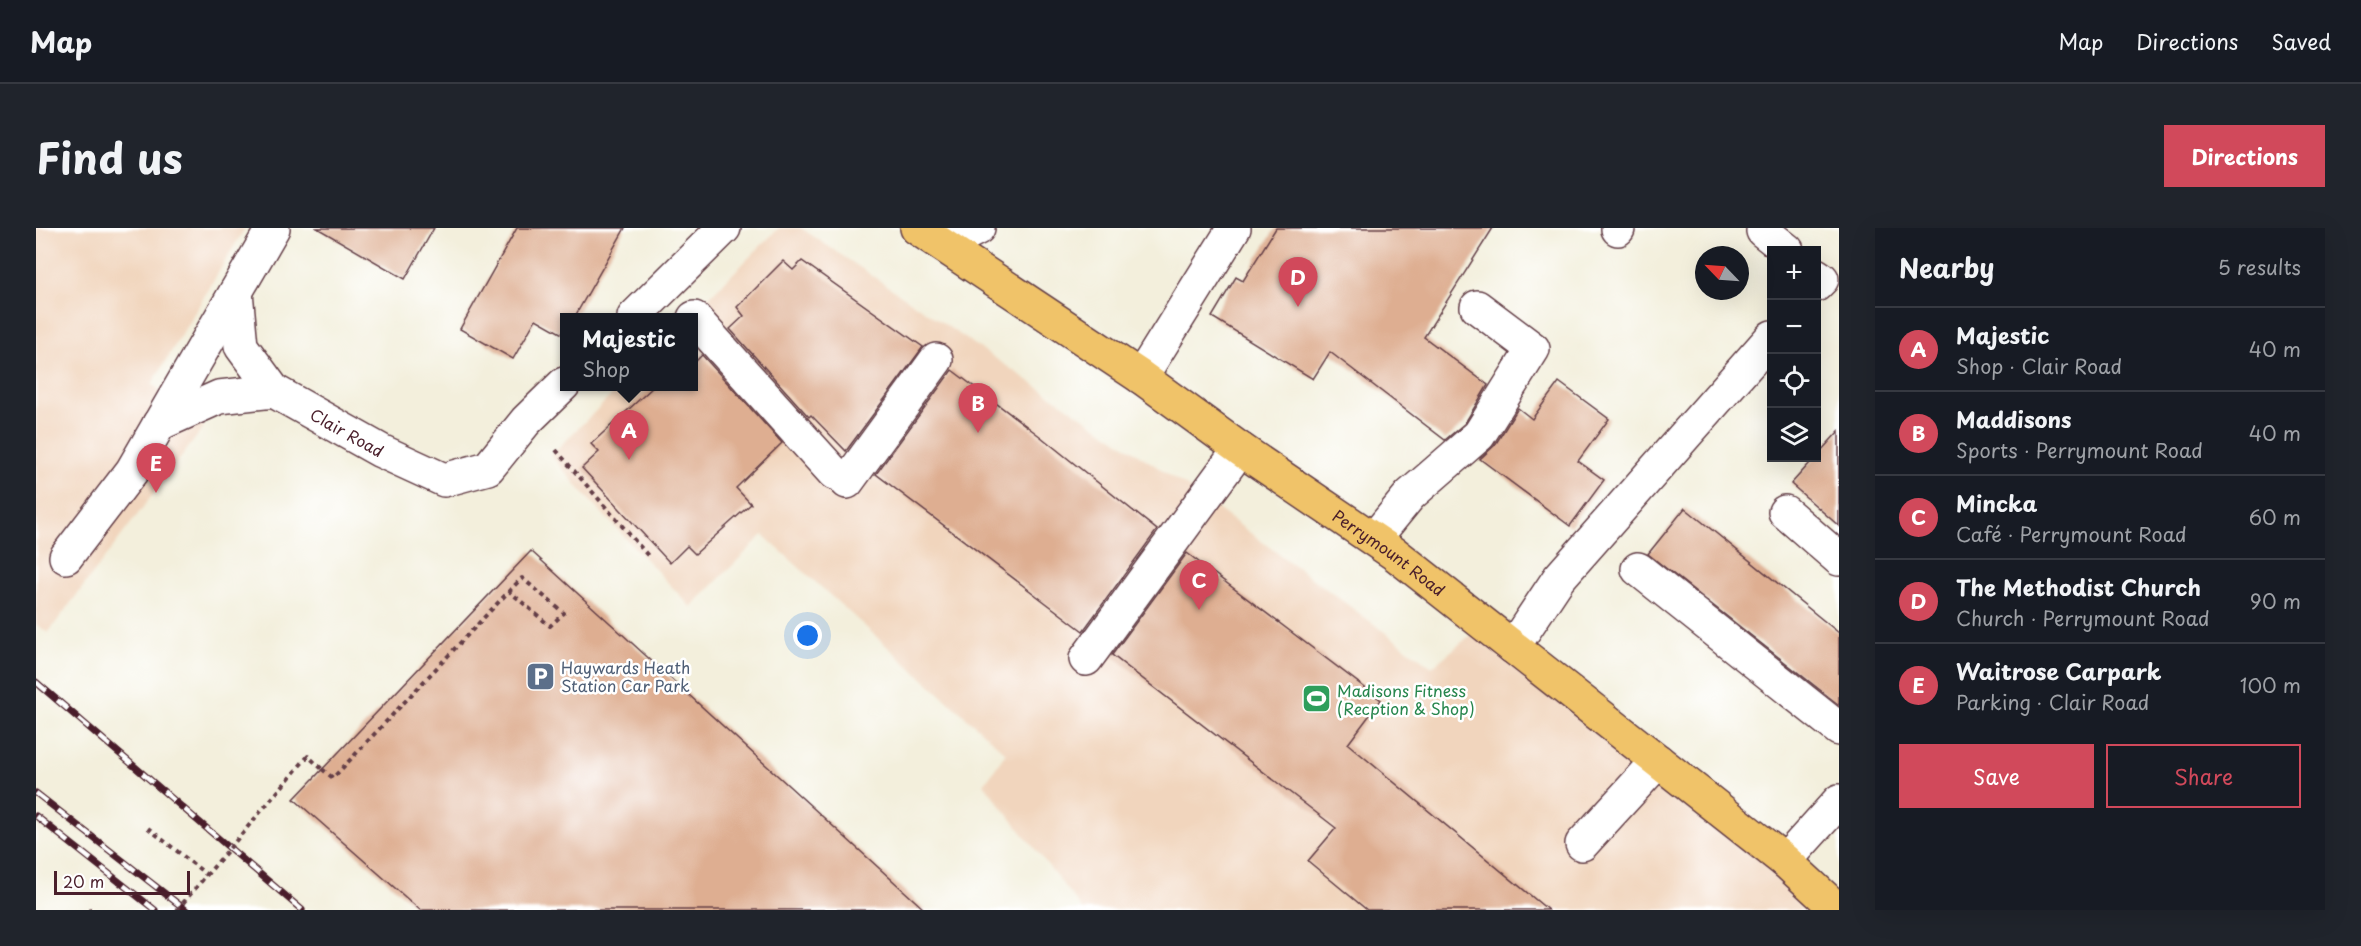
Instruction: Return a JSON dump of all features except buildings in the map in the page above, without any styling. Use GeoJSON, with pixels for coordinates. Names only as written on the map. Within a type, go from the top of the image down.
{"type":"FeatureCollection","features":[{"type":"Feature","properties":{"kind":"main road","name":"Perrymount Road"},"geometry":{"type":"LineString","coordinates":[[930,236],[1141,377],[1240,449],[1374,539],[1785,861],[1838,910]]}},
{"type":"Feature","properties":{"kind":"street"},"geometry":{"type":"LineString","coordinates":[[66,556],[132,471],[273,228]]}},
{"type":"Feature","properties":{"kind":"street"},"geometry":{"type":"LineString","coordinates":[[638,313],[724,228]]}},
{"type":"Feature","properties":{"kind":"street"},"geometry":{"type":"LineString","coordinates":[[930,236],[978,228]]}},
{"type":"Feature","properties":{"kind":"street"},"geometry":{"type":"LineString","coordinates":[[1141,377],[1234,228]]}},
{"type":"Feature","properties":{"kind":"street"},"geometry":{"type":"LineString","coordinates":[[665,287],[688,313]]}},
{"type":"Feature","properties":{"kind":"street","name":"Clair Road"},"geometry":{"type":"LineString","coordinates":[[236,292],[241,346],[274,391],[381,451],[444,480],[488,468],[526,421],[560,388]]}},
{"type":"Feature","properties":{"kind":"street"},"geometry":{"type":"LineString","coordinates":[[1374,539],[1410,495],[1479,435],[1533,349],[1477,308]]}},
{"type":"Feature","properties":{"kind":"street"},"geometry":{"type":"LineString","coordinates":[[698,323],[840,478],[936,360]]}},
{"type":"Feature","properties":{"kind":"street"},"geometry":{"type":"LineString","coordinates":[[1513,646],[1559,578],[1767,343]]}},
{"type":"Feature","properties":{"kind":"street"},"geometry":{"type":"LineString","coordinates":[[159,424],[219,396],[274,391]]}},
{"type":"Feature","properties":{"kind":"street"},"geometry":{"type":"LineString","coordinates":[[1086,659],[1240,449]]}},
{"type":"Feature","properties":{"kind":"street"},"geometry":{"type":"LineString","coordinates":[[1785,512],[1839,559]]}},
{"type":"Feature","properties":{"kind":"street"},"geometry":{"type":"LineString","coordinates":[[1638,569],[1839,729]]}},
{"type":"Feature","properties":{"kind":"street"},"geometry":{"type":"LineString","coordinates":[[1582,844],[1658,761]]}},
{"type":"Feature","properties":{"kind":"street"},"geometry":{"type":"LineString","coordinates":[[1785,861],[1839,801]]}},
{"type":"Feature","properties":{"kind":"path"},"geometry":{"type":"LineString","coordinates":[[552,447],[650,558]]}},
{"type":"Feature","properties":{"kind":"path"},"geometry":{"type":"LineString","coordinates":[[177,910],[308,756],[333,778],[509,591],[522,578],[564,613],[550,626],[509,591]]}},
{"type":"Feature","properties":{"kind":"path"},"geometry":{"type":"LineString","coordinates":[[148,828],[207,875]]}},
{"type":"Feature","properties":{"kind":"shaded area"},"geometry":{"type":"Polygon","coordinates":[[[36,228],[245,228],[152,384],[204,427],[48,633],[36,624],[36,228]]]}},
{"type":"Feature","properties":{"kind":"shaded area"},"geometry":{"type":"Polygon","coordinates":[[[779,228],[801,228],[1196,493],[1432,667],[1484,624],[1836,910],[1083,910],[984,784],[1006,753],[763,535],[691,607],[582,492],[551,455],[616,391],[698,391],[698,313],[693,313],[779,228]]]}},
{"type":"Feature","properties":{"kind":"railway"},"geometry":{"type":"LineString","coordinates":[[36,682],[302,910]]}},
{"type":"Feature","properties":{"kind":"railway"},"geometry":{"type":"LineString","coordinates":[[36,793],[186,910]]}},
{"type":"Feature","properties":{"kind":"railway"},"geometry":{"type":"LineString","coordinates":[[36,816],[155,910]]}},
{"type":"Feature","properties":{"kind":"place","name":"The Methodist Church"},"geometry":{"type":"Point","coordinates":[1298,307]}},
{"type":"Feature","properties":{"kind":"place","name":"Maddisons"},"geometry":{"type":"Point","coordinates":[978,433]}},
{"type":"Feature","properties":{"kind":"place","name":"Majestic"},"geometry":{"type":"Point","coordinates":[629,460]}},
{"type":"Feature","properties":{"kind":"place","name":"Waitrose Carpark"},"geometry":{"type":"Point","coordinates":[156,493]}},
{"type":"Feature","properties":{"kind":"place","name":"Mincka"},"geometry":{"type":"Point","coordinates":[1199,610]}},
{"type":"Feature","properties":{"kind":"place","name":"Haywards Heath Station Car Park"},"geometry":{"type":"Point","coordinates":[540,676]}},
{"type":"Feature","properties":{"kind":"place","name":"Madisons Fitness (Recption & Shop)"},"geometry":{"type":"Point","coordinates":[1316,699]}}]}
